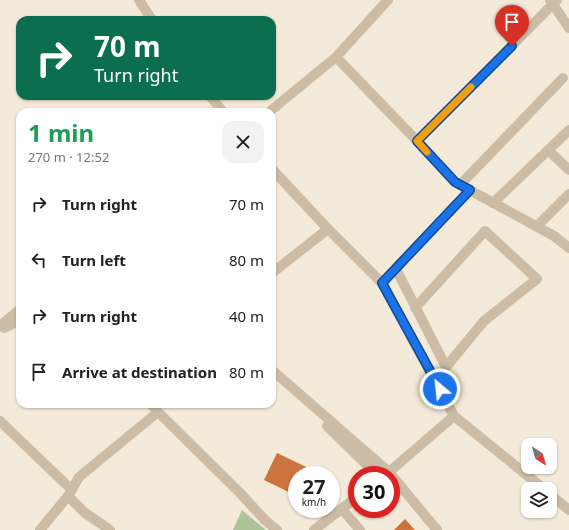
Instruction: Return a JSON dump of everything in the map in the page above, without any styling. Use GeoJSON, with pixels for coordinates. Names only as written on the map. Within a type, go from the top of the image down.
{"type":"FeatureCollection","features":[{"type":"Feature","properties":{"kind":"street"},"geometry":{"type":"LineString","coordinates":[[139,0],[149,16]]}},
{"type":"Feature","properties":{"kind":"street"},"geometry":{"type":"LineString","coordinates":[[274,108],[336,58],[388,0]]}},
{"type":"Feature","properties":{"kind":"street"},"geometry":{"type":"LineString","coordinates":[[417,141],[553,1],[569,28]]}},
{"type":"Feature","properties":{"kind":"street"},"geometry":{"type":"LineString","coordinates":[[336,58],[455,182],[537,226],[554,236],[569,248]]}},
{"type":"Feature","properties":{"kind":"street"},"geometry":{"type":"LineString","coordinates":[[460,185],[563,78]]}},
{"type":"Feature","properties":{"kind":"street"},"geometry":{"type":"LineString","coordinates":[[213,100],[220,108]]}},
{"type":"Feature","properties":{"kind":"street"},"geometry":{"type":"LineString","coordinates":[[493,203],[569,130]]}},
{"type":"Feature","properties":{"kind":"street"},"geometry":{"type":"LineString","coordinates":[[548,150],[569,170]]}},
{"type":"Feature","properties":{"kind":"street"},"geometry":{"type":"LineString","coordinates":[[276,172],[328,229],[382,283],[454,416],[535,482]]}},
{"type":"Feature","properties":{"kind":"street"},"geometry":{"type":"LineString","coordinates":[[382,283],[470,190]]}},
{"type":"Feature","properties":{"kind":"street"},"geometry":{"type":"LineString","coordinates":[[537,226],[569,194]]}},
{"type":"Feature","properties":{"kind":"street"},"geometry":{"type":"LineString","coordinates":[[276,270],[328,229]]}},
{"type":"Feature","properties":{"kind":"street"},"geometry":{"type":"LineString","coordinates":[[396,269],[415,308],[446,367],[484,321],[537,279],[485,231],[415,308]]}},
{"type":"Feature","properties":{"kind":"street"},"geometry":{"type":"LineString","coordinates":[[0,326],[16,312]]}},
{"type":"Feature","properties":{"kind":"street"},"geometry":{"type":"LineString","coordinates":[[0,329],[16,322]]}},
{"type":"Feature","properties":{"kind":"street"},"geometry":{"type":"LineString","coordinates":[[276,374],[379,466]]}},
{"type":"Feature","properties":{"kind":"street"},"geometry":{"type":"LineString","coordinates":[[276,377],[368,466]]}},
{"type":"Feature","properties":{"kind":"street"},"geometry":{"type":"LineString","coordinates":[[154,408],[265,520],[277,530]]}},
{"type":"Feature","properties":{"kind":"street"},"geometry":{"type":"LineString","coordinates":[[40,530],[70,493],[79,478],[158,412]]}},
{"type":"Feature","properties":{"kind":"street"},"geometry":{"type":"LineString","coordinates":[[395,466],[454,416]]}},
{"type":"Feature","properties":{"kind":"street"},"geometry":{"type":"LineString","coordinates":[[0,421],[70,493],[85,513],[110,530]]}},
{"type":"Feature","properties":{"kind":"street"},"geometry":{"type":"LineString","coordinates":[[400,488],[437,530]]}},
{"type":"Feature","properties":{"kind":"street"},"geometry":{"type":"LineString","coordinates":[[557,500],[569,510]]}},
{"type":"Feature","properties":{"kind":"street"},"geometry":{"type":"LineString","coordinates":[[314,530],[348,504]]}},
{"type":"Feature","properties":{"kind":"street"},"geometry":{"type":"LineString","coordinates":[[342,509],[360,530]]}},
{"type":"Feature","properties":{"kind":"green space"},"geometry":{"type":"Polygon","coordinates":[[[242,510],[266,530],[233,530],[242,510]]]}},
{"type":"Feature","properties":{"kind":"building"},"geometry":{"type":"Polygon","coordinates":[[[277,453],[304,466],[288,466],[288,492],[264,480],[277,453]]]}},
{"type":"Feature","properties":{"kind":"building"},"geometry":{"type":"Polygon","coordinates":[[[405,519],[415,530],[394,530],[405,519]]]}},
{"type":"Feature","properties":{"kind":"slow traffic"},"geometry":{"type":"LineString","coordinates":[[427,152],[417,141],[471,87]]}},
{"type":"Feature","properties":{"kind":"route"},"geometry":{"type":"LineString","coordinates":[[440,389],[382,283],[470,190],[455,182],[417,141],[512,46]]}}]}
